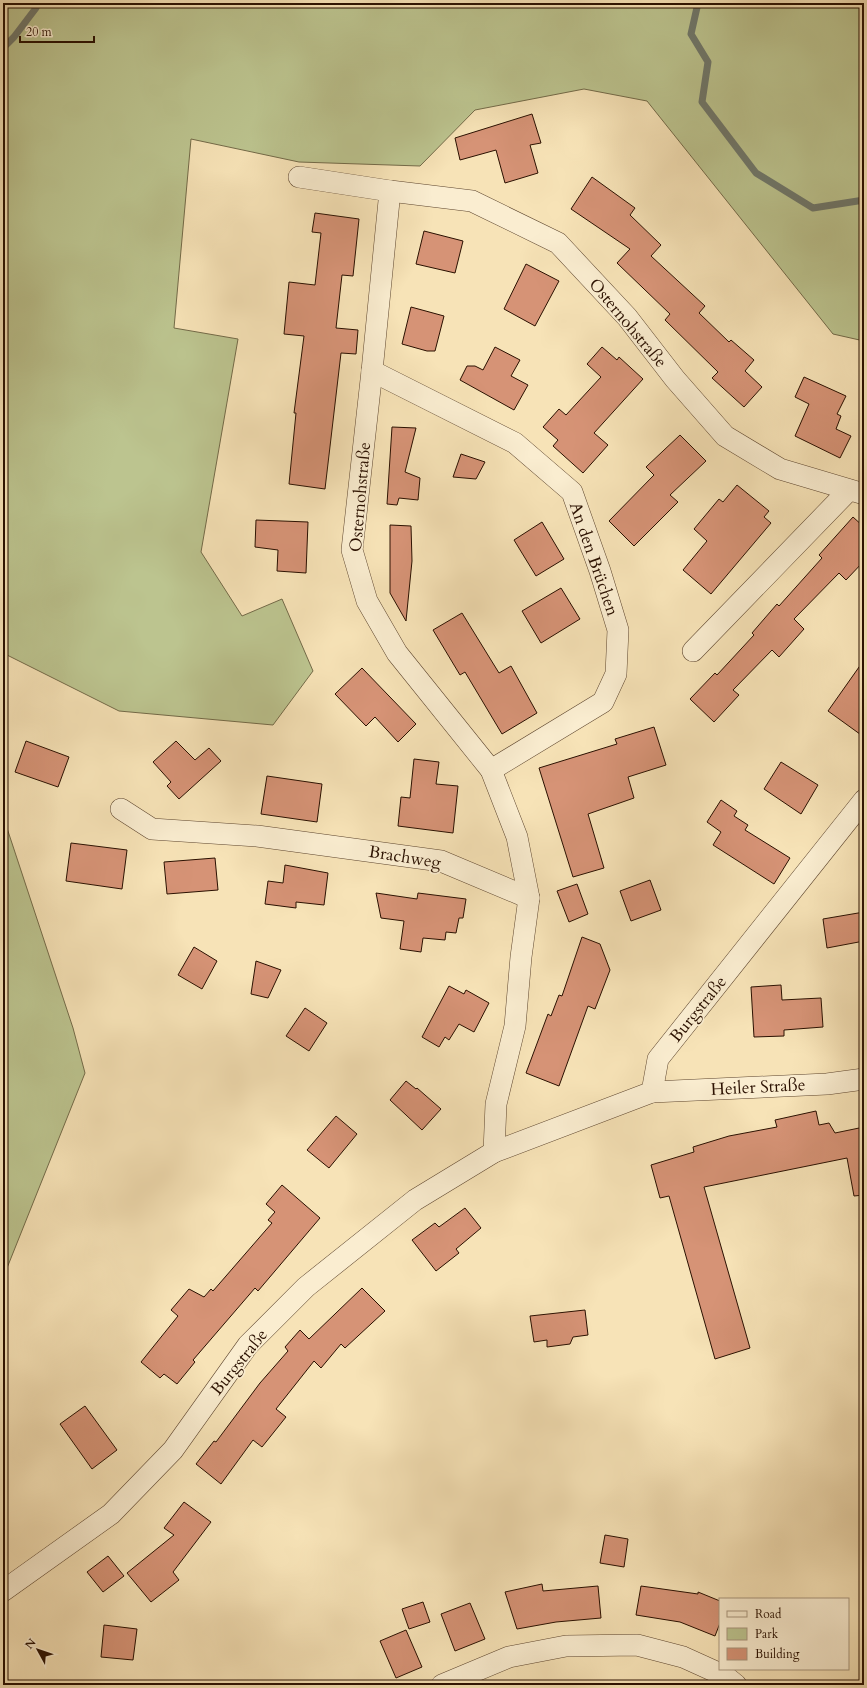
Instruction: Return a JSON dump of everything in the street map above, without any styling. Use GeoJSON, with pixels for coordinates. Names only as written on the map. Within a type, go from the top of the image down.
{"type":"FeatureCollection","features":[{"type":"Feature","properties":{"kind":"street","name":"Osternohstraße"},"geometry":{"type":"LineString","coordinates":[[299,176],[390,192],[472,201],[558,243],[627,317],[675,379],[725,436],[780,469],[856,492],[693,651]]}},
{"type":"Feature","properties":{"kind":"street","name":"Osternohstraße"},"geometry":{"type":"LineString","coordinates":[[390,192],[352,550],[367,601],[397,652],[491,770],[517,837],[529,898]]}},
{"type":"Feature","properties":{"kind":"street","name":"An den Brüchen"},"geometry":{"type":"LineString","coordinates":[[372,370],[515,444],[572,492],[600,571],[618,630],[616,674],[603,702],[491,770]]}},
{"type":"Feature","properties":{"kind":"street","name":"Burgstraße"},"geometry":{"type":"LineString","coordinates":[[3,1591],[12,1574],[111,1514],[172,1450],[248,1345],[306,1287],[415,1200],[494,1152],[652,1092],[658,1059],[864,800]]}},
{"type":"Feature","properties":{"kind":"street","name":"Brachweg"},"geometry":{"type":"LineString","coordinates":[[121,809],[152,829],[257,836],[441,861],[529,898]]}},
{"type":"Feature","properties":{"kind":"street"},"geometry":{"type":"LineString","coordinates":[[494,1152],[496,1104],[515,1026],[521,957],[529,898]]}},
{"type":"Feature","properties":{"kind":"street","name":"Heiler Straße"},"geometry":{"type":"LineString","coordinates":[[652,1092],[827,1084],[864,1079]]}},
{"type":"Feature","properties":{"kind":"street"},"geometry":{"type":"LineString","coordinates":[[442,1685],[509,1657],[566,1646],[637,1645],[683,1657],[725,1676],[736,1685]]}},
{"type":"Feature","properties":{"kind":"green space"},"geometry":{"type":"Polygon","coordinates":[[[3,3],[864,3],[864,341],[833,334],[647,101],[584,89],[475,110],[420,166],[299,162],[191,139],[174,328],[238,339],[201,552],[242,616],[282,599],[313,671],[273,725],[119,711],[3,653],[3,3]]]}},
{"type":"Feature","properties":{"kind":"green space"},"geometry":{"type":"Polygon","coordinates":[[[3,816],[73,1028],[85,1073],[3,1278],[3,816]]]}},
{"type":"Feature","properties":{"kind":"building"},"geometry":{"type":"Polygon","coordinates":[[[532,114],[541,143],[530,145],[538,173],[505,183],[496,150],[460,160],[455,138],[532,114]]]}},
{"type":"Feature","properties":{"kind":"building"},"geometry":{"type":"Polygon","coordinates":[[[592,177],[635,208],[630,215],[661,245],[651,256],[705,306],[699,313],[729,342],[731,340],[754,360],[745,371],[762,387],[744,407],[712,378],[718,372],[665,320],[670,314],[617,263],[630,249],[571,209],[592,177]]]}},
{"type":"Feature","properties":{"kind":"building"},"geometry":{"type":"Polygon","coordinates":[[[315,213],[359,219],[353,276],[342,275],[336,328],[358,330],[356,354],[341,353],[325,489],[289,484],[296,413],[294,413],[304,336],[284,334],[289,282],[315,285],[321,233],[312,232],[315,213]]]}},
{"type":"Feature","properties":{"kind":"building"},"geometry":{"type":"Polygon","coordinates":[[[424,231],[463,241],[455,273],[416,264],[424,231]]]}},
{"type":"Feature","properties":{"kind":"building"},"geometry":{"type":"Polygon","coordinates":[[[526,264],[559,281],[535,326],[504,309],[526,264]]]}},
{"type":"Feature","properties":{"kind":"building"},"geometry":{"type":"Polygon","coordinates":[[[411,307],[444,316],[435,351],[427,351],[402,344],[411,307]]]}},
{"type":"Feature","properties":{"kind":"building"},"geometry":{"type":"Polygon","coordinates":[[[495,347],[520,360],[511,376],[528,385],[514,410],[460,380],[467,366],[475,366],[483,370],[495,347]]]}},
{"type":"Feature","properties":{"kind":"building"},"geometry":{"type":"Polygon","coordinates":[[[602,347],[617,360],[619,357],[643,379],[594,433],[608,445],[583,473],[553,446],[558,440],[543,427],[559,409],[566,415],[601,377],[587,364],[602,347]]]}},
{"type":"Feature","properties":{"kind":"building"},"geometry":{"type":"Polygon","coordinates":[[[804,377],[846,396],[837,414],[841,416],[836,429],[851,436],[840,458],[795,436],[809,404],[795,397],[804,377]]]}},
{"type":"Feature","properties":{"kind":"building"},"geometry":{"type":"Polygon","coordinates":[[[392,427],[416,428],[405,472],[420,478],[418,500],[399,498],[397,505],[387,504],[392,427]]]}},
{"type":"Feature","properties":{"kind":"building"},"geometry":{"type":"Polygon","coordinates":[[[680,435],[706,461],[670,495],[678,502],[634,546],[609,521],[654,475],[646,467],[680,435]]]}},
{"type":"Feature","properties":{"kind":"building"},"geometry":{"type":"Polygon","coordinates":[[[461,454],[485,462],[476,479],[453,477],[461,454]]]}},
{"type":"Feature","properties":{"kind":"building"},"geometry":{"type":"Polygon","coordinates":[[[737,485],[769,511],[764,517],[771,523],[711,594],[683,570],[707,541],[694,529],[719,499],[723,502],[737,485]]]}},
{"type":"Feature","properties":{"kind":"building"},"geometry":{"type":"Polygon","coordinates":[[[853,517],[864,527],[864,561],[846,580],[839,573],[794,619],[804,629],[779,657],[772,650],[733,690],[739,695],[714,722],[690,699],[715,673],[717,675],[754,635],[752,633],[777,604],[779,606],[822,558],[819,555],[853,517]]]}},
{"type":"Feature","properties":{"kind":"building"},"geometry":{"type":"Polygon","coordinates":[[[256,520],[308,522],[306,573],[277,571],[278,550],[255,547],[256,520]]]}},
{"type":"Feature","properties":{"kind":"building"},"geometry":{"type":"Polygon","coordinates":[[[542,522],[564,559],[536,576],[514,540],[542,522]]]}},
{"type":"Feature","properties":{"kind":"building"},"geometry":{"type":"Polygon","coordinates":[[[390,525],[411,526],[412,561],[406,621],[390,593],[390,525]]]}},
{"type":"Feature","properties":{"kind":"building"},"geometry":{"type":"Polygon","coordinates":[[[561,588],[580,619],[541,643],[522,611],[561,588]]]}},
{"type":"Feature","properties":{"kind":"building"},"geometry":{"type":"Polygon","coordinates":[[[462,613],[499,673],[511,666],[537,713],[502,734],[465,672],[460,675],[433,630],[462,613]]]}},
{"type":"Feature","properties":{"kind":"building"},"geometry":{"type":"Polygon","coordinates":[[[864,660],[864,737],[828,711],[864,660]]]}},
{"type":"Feature","properties":{"kind":"building"},"geometry":{"type":"Polygon","coordinates":[[[362,668],[416,724],[398,742],[375,717],[366,726],[335,694],[362,668]]]}},
{"type":"Feature","properties":{"kind":"building"},"geometry":{"type":"Polygon","coordinates":[[[654,727],[666,765],[628,777],[634,798],[588,814],[604,868],[573,877],[539,768],[617,744],[615,739],[654,727]]]}},
{"type":"Feature","properties":{"kind":"building"},"geometry":{"type":"Polygon","coordinates":[[[26,741],[69,757],[58,787],[15,772],[26,741]]]}},
{"type":"Feature","properties":{"kind":"building"},"geometry":{"type":"Polygon","coordinates":[[[176,741],[195,760],[209,748],[221,761],[179,799],[167,786],[171,782],[153,762],[176,741]]]}},
{"type":"Feature","properties":{"kind":"building"},"geometry":{"type":"Polygon","coordinates":[[[414,759],[439,762],[436,784],[458,786],[453,833],[398,826],[401,797],[410,798],[414,759]]]}},
{"type":"Feature","properties":{"kind":"building"},"geometry":{"type":"Polygon","coordinates":[[[781,762],[818,785],[801,814],[764,789],[781,762]]]}},
{"type":"Feature","properties":{"kind":"building"},"geometry":{"type":"Polygon","coordinates":[[[267,776],[322,784],[317,822],[261,814],[267,776]]]}},
{"type":"Feature","properties":{"kind":"building"},"geometry":{"type":"Polygon","coordinates":[[[721,800],[737,811],[734,816],[748,825],[745,830],[790,858],[774,884],[713,845],[721,832],[707,822],[721,800]]]}},
{"type":"Feature","properties":{"kind":"building"},"geometry":{"type":"Polygon","coordinates":[[[71,843],[127,850],[122,889],[66,881],[71,843]]]}},
{"type":"Feature","properties":{"kind":"building"},"geometry":{"type":"Polygon","coordinates":[[[215,858],[218,890],[167,894],[164,862],[215,858]]]}},
{"type":"Feature","properties":{"kind":"building"},"geometry":{"type":"Polygon","coordinates":[[[285,865],[328,873],[324,905],[296,902],[296,908],[265,904],[268,881],[283,883],[285,865]]]}},
{"type":"Feature","properties":{"kind":"building"},"geometry":{"type":"Polygon","coordinates":[[[650,880],[661,910],[631,921],[620,891],[650,880]]]}},
{"type":"Feature","properties":{"kind":"building"},"geometry":{"type":"Polygon","coordinates":[[[577,884],[588,914],[569,922],[557,891],[577,884]]]}},
{"type":"Feature","properties":{"kind":"building"},"geometry":{"type":"Polygon","coordinates":[[[376,893],[417,899],[418,893],[466,899],[463,918],[459,918],[456,933],[446,932],[445,940],[423,938],[421,952],[400,949],[404,921],[381,918],[376,893]]]}},
{"type":"Feature","properties":{"kind":"building"},"geometry":{"type":"Polygon","coordinates":[[[864,912],[864,941],[827,948],[823,919],[864,912]]]}},
{"type":"Feature","properties":{"kind":"building"},"geometry":{"type":"Polygon","coordinates":[[[582,937],[600,944],[610,970],[595,1009],[588,1006],[559,1086],[526,1073],[548,1014],[551,1016],[559,995],[562,996],[582,937]]]}},
{"type":"Feature","properties":{"kind":"building"},"geometry":{"type":"Polygon","coordinates":[[[194,947],[217,961],[202,989],[178,975],[194,947]]]}},
{"type":"Feature","properties":{"kind":"building"},"geometry":{"type":"Polygon","coordinates":[[[256,961],[281,970],[268,998],[251,994],[256,961]]]}},
{"type":"Feature","properties":{"kind":"building"},"geometry":{"type":"Polygon","coordinates":[[[781,985],[782,1000],[821,998],[823,1027],[784,1030],[784,1036],[754,1037],[751,987],[781,985]]]}},
{"type":"Feature","properties":{"kind":"building"},"geometry":{"type":"Polygon","coordinates":[[[449,986],[464,994],[466,990],[489,1003],[474,1032],[459,1024],[449,1040],[445,1037],[439,1047],[422,1037],[449,986]]]}},
{"type":"Feature","properties":{"kind":"building"},"geometry":{"type":"Polygon","coordinates":[[[305,1008],[327,1023],[309,1051],[286,1036],[305,1008]]]}},
{"type":"Feature","properties":{"kind":"building"},"geometry":{"type":"Polygon","coordinates":[[[406,1081],[416,1089],[417,1088],[441,1109],[422,1130],[390,1100],[406,1081]]]}},
{"type":"Feature","properties":{"kind":"building"},"geometry":{"type":"Polygon","coordinates":[[[816,1111],[819,1125],[829,1123],[835,1133],[864,1127],[864,1195],[854,1196],[847,1158],[704,1187],[750,1348],[715,1359],[669,1196],[660,1198],[651,1165],[694,1152],[693,1147],[729,1136],[777,1127],[775,1120],[816,1111]]]}},
{"type":"Feature","properties":{"kind":"building"},"geometry":{"type":"Polygon","coordinates":[[[336,1116],[357,1134],[329,1168],[307,1150],[336,1116]]]}},
{"type":"Feature","properties":{"kind":"building"},"geometry":{"type":"Polygon","coordinates":[[[282,1185],[320,1218],[258,1291],[255,1288],[193,1360],[195,1362],[177,1384],[164,1374],[160,1378],[141,1362],[178,1316],[171,1310],[189,1289],[204,1297],[211,1289],[213,1291],[272,1223],[268,1220],[275,1212],[266,1204],[282,1185]]]}},
{"type":"Feature","properties":{"kind":"building"},"geometry":{"type":"Polygon","coordinates":[[[465,1208],[481,1228],[456,1249],[459,1253],[436,1271],[412,1240],[435,1223],[439,1227],[465,1208]]]}},
{"type":"Feature","properties":{"kind":"building"},"geometry":{"type":"Polygon","coordinates":[[[362,1288],[385,1311],[345,1348],[341,1344],[321,1368],[314,1361],[276,1409],[286,1417],[262,1447],[253,1440],[221,1484],[196,1464],[214,1441],[216,1442],[260,1383],[288,1351],[285,1347],[300,1330],[309,1339],[362,1288]]]}},
{"type":"Feature","properties":{"kind":"building"},"geometry":{"type":"Polygon","coordinates":[[[585,1310],[588,1335],[573,1337],[570,1344],[547,1347],[547,1340],[534,1342],[530,1316],[585,1310]]]}},
{"type":"Feature","properties":{"kind":"building"},"geometry":{"type":"Polygon","coordinates":[[[85,1406],[117,1450],[92,1469],[60,1424],[85,1406]]]}},
{"type":"Feature","properties":{"kind":"building"},"geometry":{"type":"Polygon","coordinates":[[[184,1502],[211,1522],[173,1572],[179,1580],[151,1602],[127,1573],[174,1535],[164,1528],[184,1502]]]}},
{"type":"Feature","properties":{"kind":"building"},"geometry":{"type":"Polygon","coordinates":[[[605,1535],[628,1539],[624,1567],[600,1563],[605,1535]]]}},
{"type":"Feature","properties":{"kind":"building"},"geometry":{"type":"Polygon","coordinates":[[[108,1556],[124,1576],[103,1592],[87,1572],[108,1556]]]}},
{"type":"Feature","properties":{"kind":"building"},"geometry":{"type":"Polygon","coordinates":[[[542,1584],[543,1591],[598,1586],[601,1618],[556,1622],[517,1629],[505,1592],[542,1584]]]}},
{"type":"Feature","properties":{"kind":"building"},"geometry":{"type":"Polygon","coordinates":[[[641,1586],[698,1594],[698,1592],[719,1601],[719,1626],[715,1636],[680,1622],[636,1615],[641,1586]]]}},
{"type":"Feature","properties":{"kind":"building"},"geometry":{"type":"Polygon","coordinates":[[[423,1602],[430,1622],[409,1629],[402,1609],[423,1602]]]}},
{"type":"Feature","properties":{"kind":"building"},"geometry":{"type":"Polygon","coordinates":[[[470,1603],[485,1639],[455,1651],[441,1614],[470,1603]]]}},
{"type":"Feature","properties":{"kind":"building"},"geometry":{"type":"Polygon","coordinates":[[[104,1625],[137,1629],[133,1660],[101,1657],[104,1625]]]}},
{"type":"Feature","properties":{"kind":"building"},"geometry":{"type":"Polygon","coordinates":[[[406,1630],[422,1667],[396,1678],[380,1641],[406,1630]]]}},
{"type":"Feature","properties":{"kind":"waterway"},"geometry":{"type":"LineString","coordinates":[[3,48],[14,37],[36,8],[36,3]]}},
{"type":"Feature","properties":{"kind":"waterway"},"geometry":{"type":"LineString","coordinates":[[698,3],[691,34],[708,62],[702,102],[756,173],[813,208],[864,200]]}}]}
